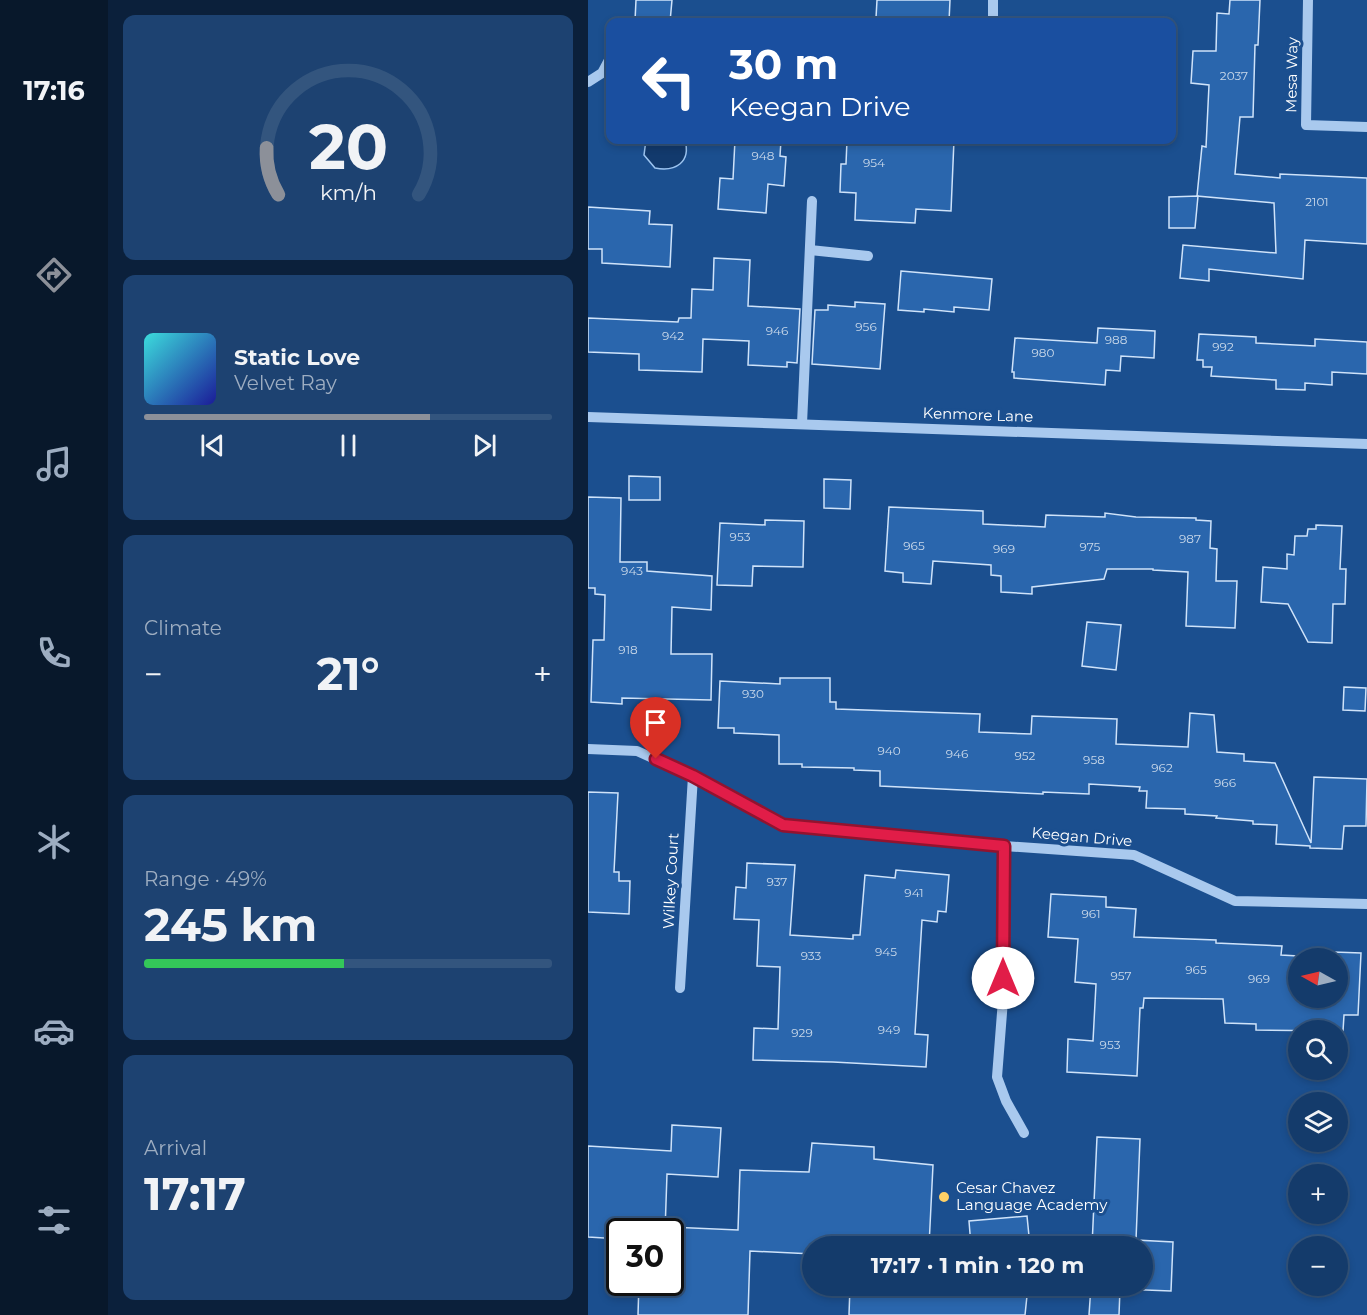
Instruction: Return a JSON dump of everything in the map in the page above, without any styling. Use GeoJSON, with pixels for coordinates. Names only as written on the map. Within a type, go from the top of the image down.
{"type":"FeatureCollection","features":[{"type":"Feature","properties":{"kind":"street"},"geometry":{"type":"LineString","coordinates":[[993,0],[993,18]]}},
{"type":"Feature","properties":{"kind":"street","name":"Mesa Way"},"geometry":{"type":"LineString","coordinates":[[1308,0],[1306,125],[1367,127]]}},
{"type":"Feature","properties":{"kind":"street"},"geometry":{"type":"LineString","coordinates":[[588,82],[602,73],[606,66]]}},
{"type":"Feature","properties":{"kind":"street"},"geometry":{"type":"LineString","coordinates":[[802,424],[812,201]]}},
{"type":"Feature","properties":{"kind":"street"},"geometry":{"type":"LineString","coordinates":[[810,250],[868,256]]}},
{"type":"Feature","properties":{"kind":"street","name":"Kenmore Lane"},"geometry":{"type":"LineString","coordinates":[[588,417],[1367,444]]}},
{"type":"Feature","properties":{"kind":"street","name":"Keegan Drive"},"geometry":{"type":"LineString","coordinates":[[588,749],[637,750],[693,776],[783,825],[1004,846],[1134,855],[1235,901],[1367,904]]}},
{"type":"Feature","properties":{"kind":"street","name":"Wilkey Court"},"geometry":{"type":"LineString","coordinates":[[680,988],[693,776]]}},
{"type":"Feature","properties":{"kind":"street"},"geometry":{"type":"LineString","coordinates":[[1004,846],[1003,1000],[998,1077],[1006,1101],[1024,1133]]}},
{"type":"Feature","properties":{"kind":"water"},"geometry":{"type":"Polygon","coordinates":[[[645,144],[686,144],[684,160],[675,167],[655,168],[644,155],[645,144]]]}},
{"type":"Feature","properties":{"kind":"building"},"geometry":{"type":"Polygon","coordinates":[[[636,0],[672,0],[670,18],[635,18],[636,0]]]}},
{"type":"Feature","properties":{"kind":"building"},"geometry":{"type":"Polygon","coordinates":[[[877,0],[950,0],[949,18],[876,18],[877,0]]]}},
{"type":"Feature","properties":{"kind":"building"},"geometry":{"type":"Polygon","coordinates":[[[1230,0],[1260,0],[1258,45],[1255,45],[1253,117],[1240,117],[1235,174],[1280,178],[1280,174],[1367,178],[1367,244],[1305,240],[1303,279],[1209,269],[1209,281],[1180,278],[1183,245],[1276,253],[1274,203],[1197,196],[1202,146],[1206,147],[1209,85],[1191,83],[1193,51],[1216,51],[1217,13],[1229,14],[1230,0]]]}},
{"type":"Feature","properties":{"kind":"building"},"geometry":{"type":"Polygon","coordinates":[[[735,144],[781,144],[780,156],[786,157],[784,186],[768,184],[766,213],[718,209],[720,178],[733,179],[735,144]]]}},
{"type":"Feature","properties":{"kind":"building"},"geometry":{"type":"Polygon","coordinates":[[[847,144],[954,144],[951,211],[916,209],[915,223],[855,220],[856,193],[840,192],[841,164],[846,164],[847,144]]]}},
{"type":"Feature","properties":{"kind":"building"},"geometry":{"type":"Polygon","coordinates":[[[1198,196],[1195,228],[1169,228],[1169,197],[1198,196]]]}},
{"type":"Feature","properties":{"kind":"building"},"geometry":{"type":"Polygon","coordinates":[[[588,207],[650,211],[649,224],[672,225],[670,267],[602,263],[602,249],[588,249],[588,207]]]}},
{"type":"Feature","properties":{"kind":"building"},"geometry":{"type":"Polygon","coordinates":[[[714,258],[750,260],[748,306],[800,309],[797,363],[787,362],[787,367],[748,365],[749,341],[703,339],[702,372],[639,370],[639,354],[588,352],[588,318],[678,322],[679,318],[691,318],[692,289],[713,290],[714,258]]]}},
{"type":"Feature","properties":{"kind":"building"},"geometry":{"type":"Polygon","coordinates":[[[901,271],[992,279],[989,310],[954,307],[954,312],[924,309],[924,312],[898,310],[901,271]]]}},
{"type":"Feature","properties":{"kind":"building"},"geometry":{"type":"Polygon","coordinates":[[[855,302],[885,304],[880,369],[812,364],[815,310],[828,310],[828,305],[855,307],[855,302]]]}},
{"type":"Feature","properties":{"kind":"building"},"geometry":{"type":"Polygon","coordinates":[[[1098,328],[1155,331],[1154,358],[1121,356],[1120,371],[1106,370],[1105,385],[1014,378],[1014,372],[1012,372],[1015,338],[1097,343],[1098,328]]]}},
{"type":"Feature","properties":{"kind":"building"},"geometry":{"type":"Polygon","coordinates":[[[1199,334],[1256,337],[1256,343],[1315,346],[1315,339],[1367,342],[1367,374],[1332,372],[1332,385],[1305,383],[1305,390],[1276,389],[1276,380],[1211,376],[1212,367],[1203,367],[1203,360],[1197,360],[1199,334]]]}},
{"type":"Feature","properties":{"kind":"building"},"geometry":{"type":"Polygon","coordinates":[[[629,476],[660,477],[660,500],[629,500],[629,476]]]}},
{"type":"Feature","properties":{"kind":"building"},"geometry":{"type":"Polygon","coordinates":[[[824,479],[851,480],[850,509],[824,508],[824,479]]]}},
{"type":"Feature","properties":{"kind":"building"},"geometry":{"type":"Polygon","coordinates":[[[588,497],[621,498],[620,562],[647,562],[647,571],[712,576],[711,610],[672,607],[671,654],[712,654],[711,700],[622,698],[622,704],[591,702],[593,640],[604,640],[605,595],[595,594],[595,588],[588,588],[588,497]]]}},
{"type":"Feature","properties":{"kind":"building"},"geometry":{"type":"Polygon","coordinates":[[[889,507],[983,511],[983,524],[1045,527],[1046,515],[1105,517],[1105,513],[1136,517],[1196,518],[1196,520],[1211,521],[1210,548],[1217,549],[1216,581],[1237,581],[1235,628],[1186,626],[1188,572],[1107,569],[1104,579],[1032,587],[1032,594],[1001,592],[1001,576],[991,575],[991,565],[933,561],[931,584],[903,582],[903,573],[885,571],[889,507]]]}},
{"type":"Feature","properties":{"kind":"building"},"geometry":{"type":"Polygon","coordinates":[[[765,520],[804,521],[803,567],[753,566],[752,586],[717,585],[720,523],[765,525],[765,520]]]}},
{"type":"Feature","properties":{"kind":"building"},"geometry":{"type":"Polygon","coordinates":[[[1316,525],[1342,526],[1340,569],[1346,569],[1345,604],[1333,604],[1332,643],[1308,642],[1288,604],[1261,602],[1263,567],[1287,569],[1287,554],[1294,555],[1295,536],[1307,536],[1308,529],[1316,529],[1316,525]]]}},
{"type":"Feature","properties":{"kind":"building"},"geometry":{"type":"Polygon","coordinates":[[[1087,622],[1121,625],[1116,670],[1082,666],[1087,622]]]}},
{"type":"Feature","properties":{"kind":"building"},"geometry":{"type":"Polygon","coordinates":[[[780,678],[830,678],[830,702],[836,702],[836,709],[980,714],[979,732],[1031,734],[1032,716],[1117,719],[1116,744],[1188,747],[1190,713],[1214,715],[1217,752],[1244,754],[1244,761],[1275,763],[1311,843],[1314,777],[1367,779],[1366,826],[1344,826],[1342,849],[1310,848],[1310,846],[1276,844],[1277,825],[1253,824],[1253,821],[1185,814],[1185,809],[1146,808],[1147,791],[1139,791],[1140,787],[1089,784],[1089,794],[1043,792],[1043,794],[880,786],[880,771],[779,764],[779,735],[734,733],[734,728],[718,728],[720,681],[780,684],[780,678]]]}},
{"type":"Feature","properties":{"kind":"building"},"geometry":{"type":"Polygon","coordinates":[[[1344,687],[1366,688],[1365,711],[1343,710],[1344,687]]]}},
{"type":"Feature","properties":{"kind":"building"},"geometry":{"type":"Polygon","coordinates":[[[588,792],[618,793],[614,872],[619,872],[619,881],[630,881],[629,914],[588,912],[588,792]]]}},
{"type":"Feature","properties":{"kind":"building"},"geometry":{"type":"Polygon","coordinates":[[[747,863],[795,865],[790,935],[853,939],[853,935],[860,935],[865,875],[895,878],[896,870],[949,875],[946,912],[938,911],[937,922],[922,920],[915,1034],[928,1035],[926,1067],[753,1060],[754,1028],[778,1029],[780,967],[757,966],[759,920],[734,919],[736,887],[746,888],[747,863]]]}},
{"type":"Feature","properties":{"kind":"building"},"geometry":{"type":"Polygon","coordinates":[[[1051,894],[1106,897],[1106,907],[1136,909],[1134,937],[1216,940],[1216,943],[1282,946],[1281,955],[1288,955],[1288,1008],[1348,1008],[1348,953],[1361,953],[1358,1015],[1344,1015],[1344,1020],[1288,1020],[1288,1030],[1256,1030],[1256,1024],[1225,1023],[1223,999],[1144,998],[1143,1008],[1140,1008],[1137,1076],[1067,1072],[1068,1039],[1093,1041],[1096,984],[1075,982],[1078,939],[1048,937],[1051,894]]]}},
{"type":"Feature","properties":{"kind":"building"},"geometry":{"type":"Polygon","coordinates":[[[672,1125],[721,1128],[718,1177],[667,1174],[665,1218],[606,1218],[606,1238],[588,1237],[588,1146],[671,1151],[672,1125]]]}},
{"type":"Feature","properties":{"kind":"building"},"geometry":{"type":"Polygon","coordinates":[[[1097,1137],[1140,1139],[1136,1236],[1092,1236],[1097,1137]]]}},
{"type":"Feature","properties":{"kind":"building"},"geometry":{"type":"Polygon","coordinates":[[[812,1143],[874,1147],[874,1159],[933,1165],[929,1236],[802,1236],[802,1253],[750,1251],[748,1315],[638,1315],[639,1296],[684,1296],[684,1228],[738,1230],[740,1170],[809,1172],[812,1143]]]}},
{"type":"Feature","properties":{"kind":"building"},"geometry":{"type":"Polygon","coordinates":[[[1027,1216],[1029,1236],[970,1236],[969,1221],[1027,1216]]]}},
{"type":"Feature","properties":{"kind":"building"},"geometry":{"type":"Polygon","coordinates":[[[1153,1241],[1173,1242],[1171,1291],[1153,1290],[1153,1241]]]}},
{"type":"Feature","properties":{"kind":"building"},"geometry":{"type":"Polygon","coordinates":[[[850,1296],[1027,1296],[1025,1315],[849,1315],[850,1296]]]}},
{"type":"Feature","properties":{"kind":"building"},"geometry":{"type":"Polygon","coordinates":[[[1090,1296],[1120,1296],[1119,1315],[1089,1315],[1090,1296]]]}},
{"type":"Feature","properties":{"kind":"place","name":"Cesar Chavez Language Academy"},"geometry":{"type":"Point","coordinates":[944,1197]}},
{"type":"Feature","properties":{"kind":"route"},"geometry":{"type":"LineString","coordinates":[[656,759],[693,776],[783,825],[1004,846],[1003,978]]}}]}
